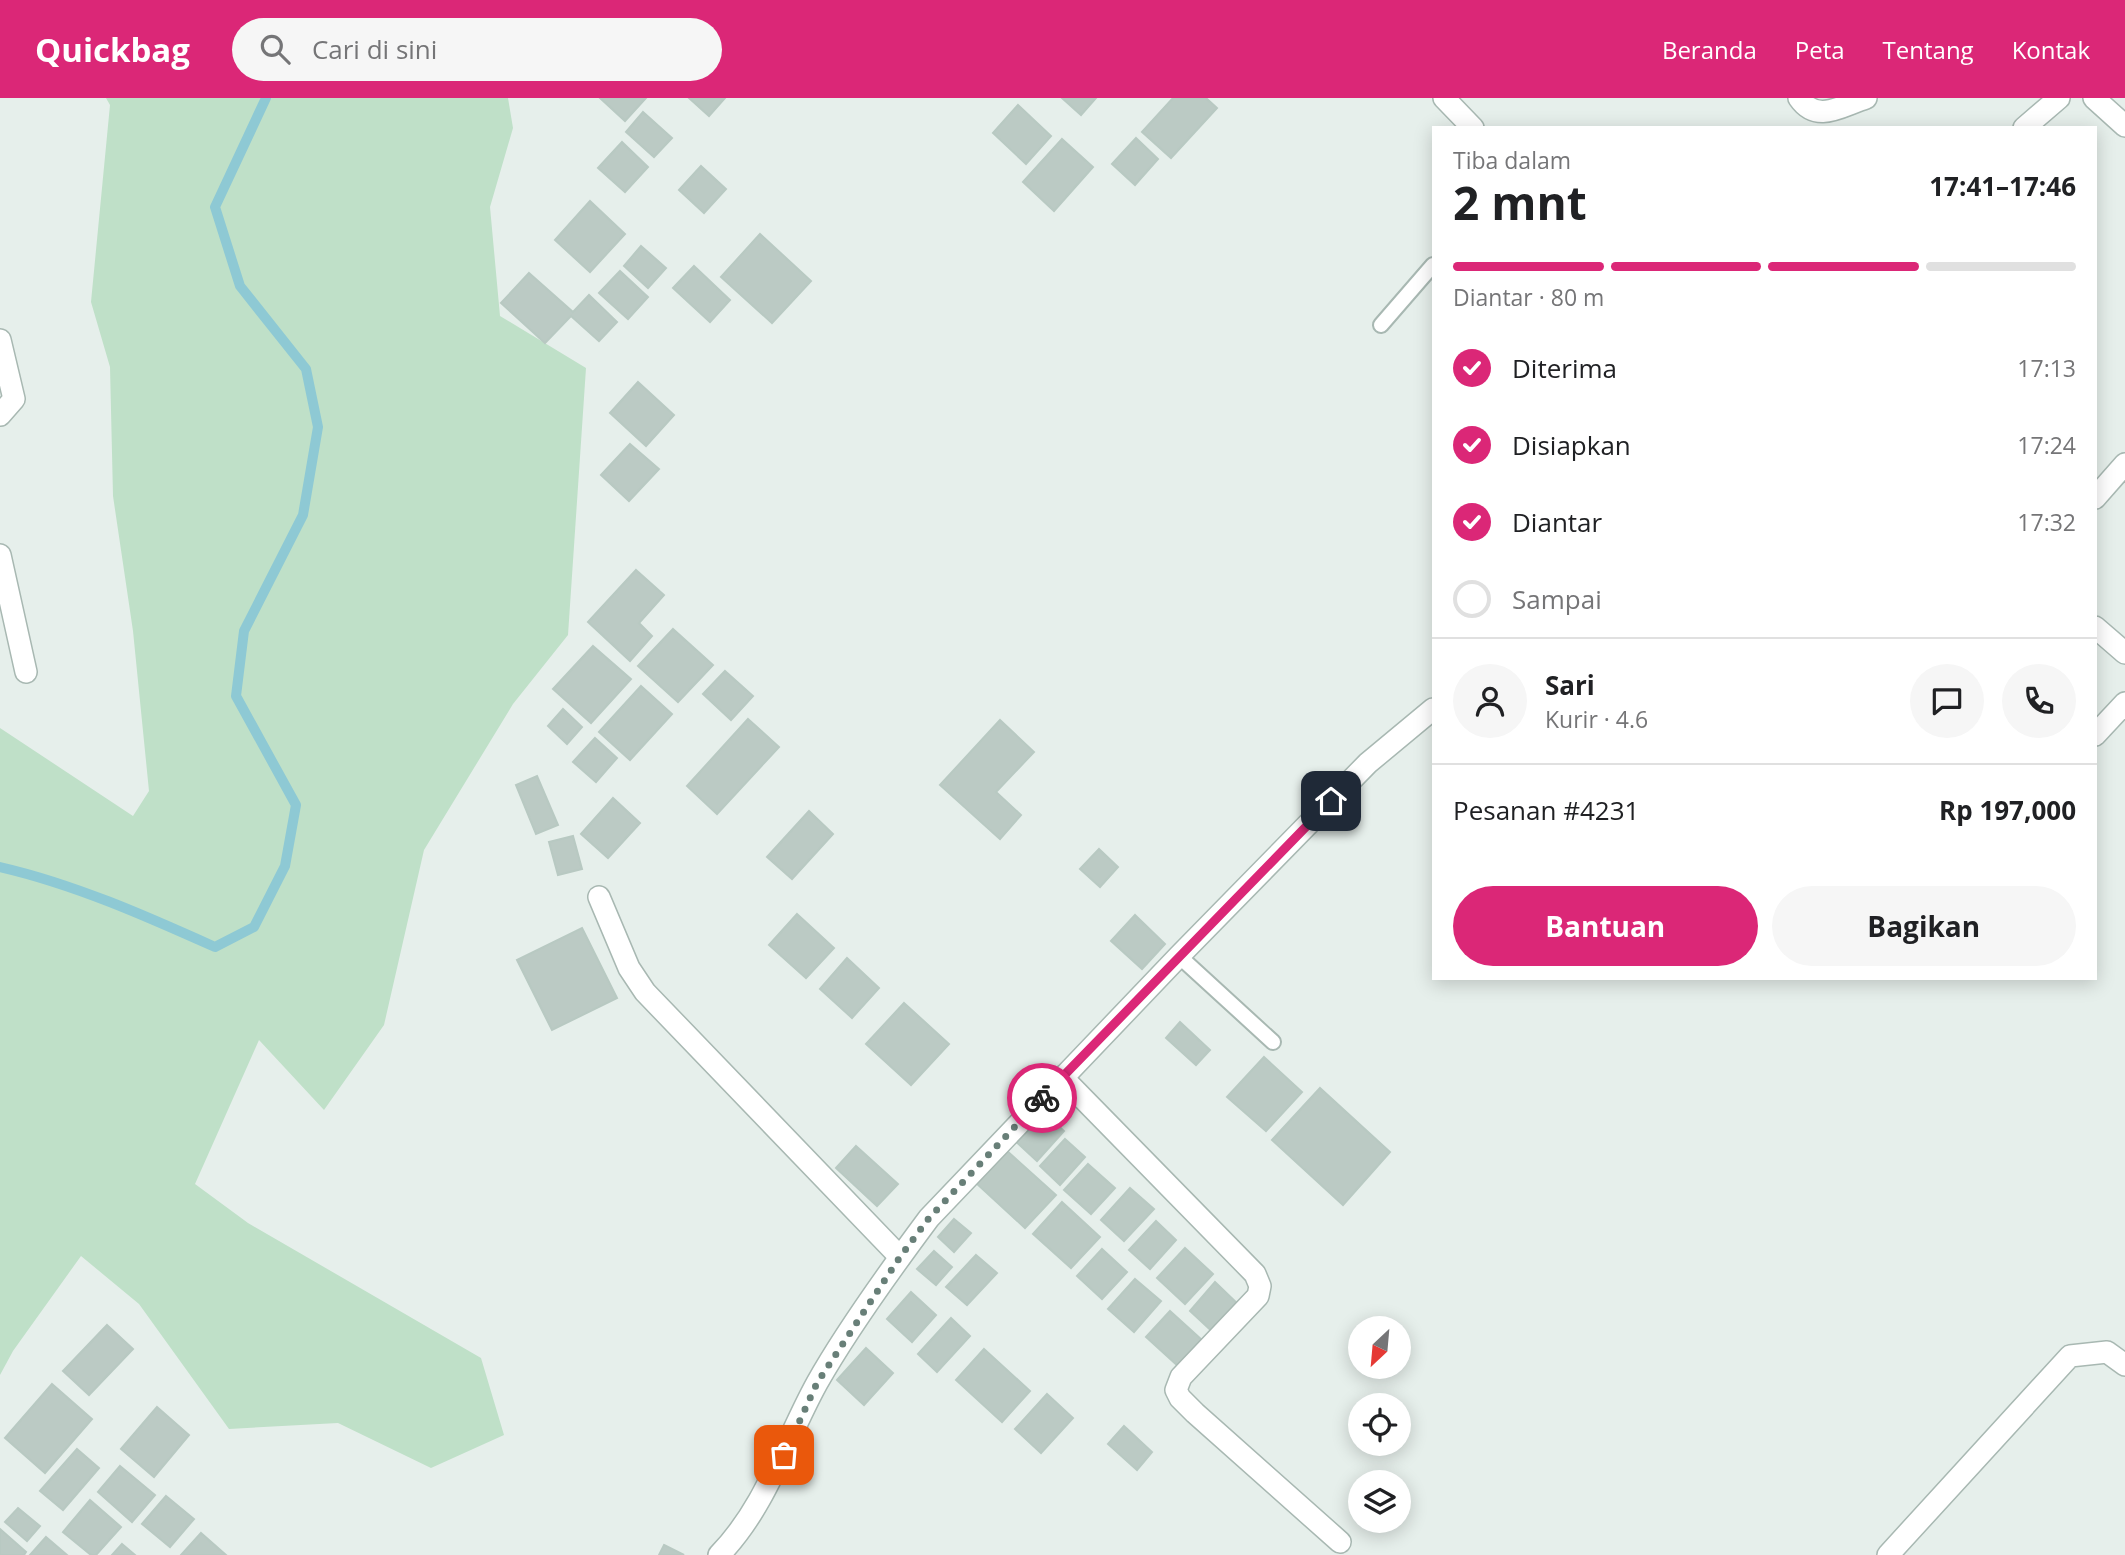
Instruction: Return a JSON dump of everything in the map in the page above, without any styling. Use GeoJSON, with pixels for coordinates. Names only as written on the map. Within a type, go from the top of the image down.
{"type":"FeatureCollection","features":[{"type":"Feature","properties":{"kind":"street"},"geometry":{"type":"LineString","coordinates":[[1444,98],[1471,126]]}},
{"type":"Feature","properties":{"kind":"street"},"geometry":{"type":"LineString","coordinates":[[1799,98],[1806,109],[1819,114],[1866,98]]}},
{"type":"Feature","properties":{"kind":"street"},"geometry":{"type":"LineString","coordinates":[[2026,126],[2059,98]]}},
{"type":"Feature","properties":{"kind":"street"},"geometry":{"type":"LineString","coordinates":[[2094,98],[2125,126]]}},
{"type":"Feature","properties":{"kind":"street"},"geometry":{"type":"LineString","coordinates":[[0,340],[14,399],[0,415]]}},
{"type":"Feature","properties":{"kind":"street"},"geometry":{"type":"LineString","coordinates":[[2097,496],[2125,464]]}},
{"type":"Feature","properties":{"kind":"street"},"geometry":{"type":"LineString","coordinates":[[0,555],[26,672]]}},
{"type":"Feature","properties":{"kind":"street"},"geometry":{"type":"LineString","coordinates":[[2097,629],[2125,653]]}},
{"type":"Feature","properties":{"kind":"street"},"geometry":{"type":"LineString","coordinates":[[2097,733],[2125,703]]}},
{"type":"Feature","properties":{"kind":"street"},"geometry":{"type":"LineString","coordinates":[[719,1555],[757,1507],[817,1383],[900,1257],[937,1209],[1368,763],[1432,710]]}},
{"type":"Feature","properties":{"kind":"street"},"geometry":{"type":"LineString","coordinates":[[599,897],[629,968],[645,992],[900,1257]]}},
{"type":"Feature","properties":{"kind":"street"},"geometry":{"type":"LineString","coordinates":[[1062,1077],[1255,1274],[1260,1286],[1258,1297],[1181,1377],[1176,1390],[1195,1413],[1340,1542]]}},
{"type":"Feature","properties":{"kind":"street"},"geometry":{"type":"LineString","coordinates":[[1888,1555],[2070,1356],[2107,1352],[2125,1365]]}},
{"type":"Feature","properties":{"kind":"lane"},"geometry":{"type":"LineString","coordinates":[[1381,325],[1432,266]]}},
{"type":"Feature","properties":{"kind":"lane"},"geometry":{"type":"LineString","coordinates":[[1179,956],[1273,1042]]}},
{"type":"Feature","properties":{"kind":"green space"},"geometry":{"type":"Polygon","coordinates":[[[106,98],[508,98],[513,128],[490,207],[500,316],[586,368],[568,635],[513,704],[424,850],[384,1025],[324,1110],[259,1040],[195,1184],[248,1223],[481,1358],[504,1435],[431,1468],[338,1423],[229,1429],[139,1304],[81,1256],[13,1351],[0,1375],[0,728],[133,816],[149,791],[133,631],[113,496],[110,367],[91,302],[110,105],[106,98]]]}},
{"type":"Feature","properties":{"kind":"building"},"geometry":{"type":"Polygon","coordinates":[[[600,98],[646,98],[625,121],[600,98]]]}},
{"type":"Feature","properties":{"kind":"building"},"geometry":{"type":"Polygon","coordinates":[[[689,98],[725,98],[709,116],[689,98]]]}},
{"type":"Feature","properties":{"kind":"building"},"geometry":{"type":"Polygon","coordinates":[[[1062,98],[1096,98],[1081,115],[1062,98]]]}},
{"type":"Feature","properties":{"kind":"building"},"geometry":{"type":"Polygon","coordinates":[[[1173,98],[1206,98],[1217,108],[1171,158],[1142,132],[1173,98]]]}},
{"type":"Feature","properties":{"kind":"building"},"geometry":{"type":"Polygon","coordinates":[[[1018,105],[1051,136],[1026,164],[993,133],[1018,105]]]}},
{"type":"Feature","properties":{"kind":"building"},"geometry":{"type":"Polygon","coordinates":[[[643,112],[672,138],[654,157],[626,132],[643,112]]]}},
{"type":"Feature","properties":{"kind":"building"},"geometry":{"type":"Polygon","coordinates":[[[1136,138],[1158,159],[1135,185],[1112,164],[1136,138]]]}},
{"type":"Feature","properties":{"kind":"building"},"geometry":{"type":"Polygon","coordinates":[[[1062,139],[1093,167],[1054,211],[1023,182],[1062,139]]]}},
{"type":"Feature","properties":{"kind":"building"},"geometry":{"type":"Polygon","coordinates":[[[622,142],[648,167],[625,192],[598,168],[622,142]]]}},
{"type":"Feature","properties":{"kind":"building"},"geometry":{"type":"Polygon","coordinates":[[[701,166],[726,189],[704,213],[679,190],[701,166]]]}},
{"type":"Feature","properties":{"kind":"building"},"geometry":{"type":"Polygon","coordinates":[[[590,201],[625,234],[590,272],[555,240],[590,201]]]}},
{"type":"Feature","properties":{"kind":"building"},"geometry":{"type":"Polygon","coordinates":[[[760,234],[811,281],[772,323],[721,277],[760,234]]]}},
{"type":"Feature","properties":{"kind":"building"},"geometry":{"type":"Polygon","coordinates":[[[641,246],[666,268],[648,288],[624,266],[641,246]]]}},
{"type":"Feature","properties":{"kind":"building"},"geometry":{"type":"Polygon","coordinates":[[[694,266],[730,300],[710,322],[673,288],[694,266]]]}},
{"type":"Feature","properties":{"kind":"building"},"geometry":{"type":"Polygon","coordinates":[[[620,271],[648,297],[628,319],[599,293],[620,271]]]}},
{"type":"Feature","properties":{"kind":"building"},"geometry":{"type":"Polygon","coordinates":[[[529,273],[573,312],[589,295],[617,322],[599,341],[571,316],[545,343],[501,303],[529,273]]]}},
{"type":"Feature","properties":{"kind":"building"},"geometry":{"type":"Polygon","coordinates":[[[638,382],[674,415],[646,446],[610,413],[638,382]]]}},
{"type":"Feature","properties":{"kind":"building"},"geometry":{"type":"Polygon","coordinates":[[[630,444],[659,469],[629,501],[601,475],[630,444]]]}},
{"type":"Feature","properties":{"kind":"building"},"geometry":{"type":"Polygon","coordinates":[[[636,570],[664,595],[639,623],[652,636],[630,661],[588,622],[636,570]]]}},
{"type":"Feature","properties":{"kind":"building"},"geometry":{"type":"Polygon","coordinates":[[[673,629],[713,665],[678,702],[638,666],[673,629]]]}},
{"type":"Feature","properties":{"kind":"building"},"geometry":{"type":"Polygon","coordinates":[[[593,646],[631,679],[591,723],[553,689],[593,646]]]}},
{"type":"Feature","properties":{"kind":"building"},"geometry":{"type":"Polygon","coordinates":[[[725,671],[753,696],[731,720],[703,694],[725,671]]]}},
{"type":"Feature","properties":{"kind":"building"},"geometry":{"type":"Polygon","coordinates":[[[641,686],[672,714],[630,760],[599,732],[641,686]]]}},
{"type":"Feature","properties":{"kind":"building"},"geometry":{"type":"Polygon","coordinates":[[[563,709],[582,727],[567,744],[548,726],[563,709]]]}},
{"type":"Feature","properties":{"kind":"building"},"geometry":{"type":"Polygon","coordinates":[[[748,719],[779,747],[717,814],[687,786],[748,719]]]}},
{"type":"Feature","properties":{"kind":"building"},"geometry":{"type":"Polygon","coordinates":[[[1000,720],[1034,752],[996,792],[1021,815],[1000,839],[940,785],[1000,720]]]}},
{"type":"Feature","properties":{"kind":"building"},"geometry":{"type":"Polygon","coordinates":[[[595,738],[617,758],[596,782],[573,762],[595,738]]]}},
{"type":"Feature","properties":{"kind":"building"},"geometry":{"type":"Polygon","coordinates":[[[537,776],[558,825],[536,834],[516,785],[537,776]]]}},
{"type":"Feature","properties":{"kind":"building"},"geometry":{"type":"Polygon","coordinates":[[[613,798],[640,823],[608,858],[581,834],[613,798]]]}},
{"type":"Feature","properties":{"kind":"building"},"geometry":{"type":"Polygon","coordinates":[[[809,811],[833,834],[792,879],[767,857],[809,811]]]}},
{"type":"Feature","properties":{"kind":"building"},"geometry":{"type":"Polygon","coordinates":[[[573,836],[582,869],[558,875],[549,842],[573,836]]]}},
{"type":"Feature","properties":{"kind":"building"},"geometry":{"type":"Polygon","coordinates":[[[1099,849],[1118,867],[1100,887],[1080,869],[1099,849]]]}},
{"type":"Feature","properties":{"kind":"building"},"geometry":{"type":"Polygon","coordinates":[[[797,914],[834,948],[806,978],[769,945],[797,914]]]}},
{"type":"Feature","properties":{"kind":"building"},"geometry":{"type":"Polygon","coordinates":[[[1135,915],[1165,944],[1142,969],[1111,941],[1135,915]]]}},
{"type":"Feature","properties":{"kind":"building"},"geometry":{"type":"Polygon","coordinates":[[[582,928],[617,998],[552,1030],[517,960],[582,928]]]}},
{"type":"Feature","properties":{"kind":"building"},"geometry":{"type":"Polygon","coordinates":[[[847,958],[879,988],[852,1018],[820,989],[847,958]]]}},
{"type":"Feature","properties":{"kind":"building"},"geometry":{"type":"Polygon","coordinates":[[[904,1003],[949,1044],[911,1085],[866,1044],[904,1003]]]}},
{"type":"Feature","properties":{"kind":"building"},"geometry":{"type":"Polygon","coordinates":[[[1180,1022],[1210,1050],[1196,1065],[1166,1038],[1180,1022]]]}},
{"type":"Feature","properties":{"kind":"building"},"geometry":{"type":"Polygon","coordinates":[[[1264,1057],[1302,1092],[1266,1131],[1227,1097],[1264,1057]]]}},
{"type":"Feature","properties":{"kind":"building"},"geometry":{"type":"Polygon","coordinates":[[[1320,1088],[1390,1152],[1343,1205],[1272,1140],[1320,1088]]]}},
{"type":"Feature","properties":{"kind":"building"},"geometry":{"type":"Polygon","coordinates":[[[1039,1108],[1064,1131],[1037,1161],[1012,1138],[1039,1108]]]}},
{"type":"Feature","properties":{"kind":"building"},"geometry":{"type":"Polygon","coordinates":[[[1065,1139],[1085,1157],[1060,1185],[1040,1166],[1065,1139]]]}},
{"type":"Feature","properties":{"kind":"building"},"geometry":{"type":"Polygon","coordinates":[[[856,1146],[898,1184],[877,1206],[836,1168],[856,1146]]]}},
{"type":"Feature","properties":{"kind":"building"},"geometry":{"type":"Polygon","coordinates":[[[1006,1150],[1056,1195],[1025,1228],[976,1183],[1006,1150]]]}},
{"type":"Feature","properties":{"kind":"building"},"geometry":{"type":"Polygon","coordinates":[[[1088,1164],[1115,1188],[1091,1214],[1064,1190],[1088,1164]]]}},
{"type":"Feature","properties":{"kind":"building"},"geometry":{"type":"Polygon","coordinates":[[[1130,1188],[1154,1209],[1124,1241],[1101,1220],[1130,1188]]]}},
{"type":"Feature","properties":{"kind":"building"},"geometry":{"type":"Polygon","coordinates":[[[1062,1202],[1100,1237],[1071,1268],[1033,1234],[1062,1202]]]}},
{"type":"Feature","properties":{"kind":"building"},"geometry":{"type":"Polygon","coordinates":[[[954,1219],[971,1233],[954,1252],[938,1237],[954,1219]]]}},
{"type":"Feature","properties":{"kind":"building"},"geometry":{"type":"Polygon","coordinates":[[[1156,1221],[1176,1240],[1150,1269],[1129,1250],[1156,1221]]]}},
{"type":"Feature","properties":{"kind":"building"},"geometry":{"type":"Polygon","coordinates":[[[1185,1248],[1213,1274],[1185,1304],[1157,1278],[1185,1248]]]}},
{"type":"Feature","properties":{"kind":"building"},"geometry":{"type":"Polygon","coordinates":[[[1102,1249],[1127,1272],[1102,1299],[1077,1276],[1102,1249]]]}},
{"type":"Feature","properties":{"kind":"building"},"geometry":{"type":"Polygon","coordinates":[[[934,1251],[952,1267],[936,1285],[917,1269],[934,1251]]]}},
{"type":"Feature","properties":{"kind":"building"},"geometry":{"type":"Polygon","coordinates":[[[976,1255],[997,1273],[967,1305],[946,1287],[976,1255]]]}},
{"type":"Feature","properties":{"kind":"building"},"geometry":{"type":"Polygon","coordinates":[[[1135,1279],[1161,1301],[1134,1332],[1108,1309],[1135,1279]]]}},
{"type":"Feature","properties":{"kind":"building"},"geometry":{"type":"Polygon","coordinates":[[[1215,1282],[1241,1307],[1216,1335],[1190,1311],[1215,1282]]]}},
{"type":"Feature","properties":{"kind":"building"},"geometry":{"type":"Polygon","coordinates":[[[911,1292],[936,1315],[912,1342],[887,1319],[911,1292]]]}},
{"type":"Feature","properties":{"kind":"building"},"geometry":{"type":"Polygon","coordinates":[[[1170,1311],[1202,1340],[1178,1366],[1146,1337],[1170,1311]]]}},
{"type":"Feature","properties":{"kind":"building"},"geometry":{"type":"Polygon","coordinates":[[[951,1318],[970,1336],[937,1372],[918,1354],[951,1318]]]}},
{"type":"Feature","properties":{"kind":"building"},"geometry":{"type":"Polygon","coordinates":[[[107,1325],[133,1349],[89,1395],[63,1371],[107,1325]]]}},
{"type":"Feature","properties":{"kind":"building"},"geometry":{"type":"Polygon","coordinates":[[[866,1348],[893,1373],[864,1405],[837,1380],[866,1348]]]}},
{"type":"Feature","properties":{"kind":"building"},"geometry":{"type":"Polygon","coordinates":[[[984,1349],[1030,1391],[1002,1422],[956,1380],[984,1349]]]}},
{"type":"Feature","properties":{"kind":"building"},"geometry":{"type":"Polygon","coordinates":[[[52,1384],[92,1419],[45,1473],[5,1438],[52,1384]]]}},
{"type":"Feature","properties":{"kind":"building"},"geometry":{"type":"Polygon","coordinates":[[[1047,1394],[1073,1418],[1041,1453],[1015,1429],[1047,1394]]]}},
{"type":"Feature","properties":{"kind":"building"},"geometry":{"type":"Polygon","coordinates":[[[157,1407],[189,1435],[154,1477],[121,1449],[157,1407]]]}},
{"type":"Feature","properties":{"kind":"building"},"geometry":{"type":"Polygon","coordinates":[[[1124,1426],[1152,1452],[1137,1470],[1108,1444],[1124,1426]]]}},
{"type":"Feature","properties":{"kind":"building"},"geometry":{"type":"Polygon","coordinates":[[[77,1449],[99,1468],[63,1510],[40,1491],[77,1449]]]}},
{"type":"Feature","properties":{"kind":"building"},"geometry":{"type":"Polygon","coordinates":[[[120,1466],[155,1495],[132,1522],[98,1492],[120,1466]]]}},
{"type":"Feature","properties":{"kind":"building"},"geometry":{"type":"Polygon","coordinates":[[[166,1496],[194,1519],[170,1547],[142,1524],[166,1496]]]}},
{"type":"Feature","properties":{"kind":"building"},"geometry":{"type":"Polygon","coordinates":[[[90,1500],[121,1527],[96,1555],[91,1555],[63,1532],[90,1500]]]}},
{"type":"Feature","properties":{"kind":"building"},"geometry":{"type":"Polygon","coordinates":[[[18,1508],[40,1526],[27,1541],[5,1522],[18,1508]]]}},
{"type":"Feature","properties":{"kind":"building"},"geometry":{"type":"Polygon","coordinates":[[[0,1529],[26,1552],[24,1555],[0,1555],[0,1529]]]}},
{"type":"Feature","properties":{"kind":"building"},"geometry":{"type":"Polygon","coordinates":[[[201,1533],[226,1555],[181,1555],[201,1533]]]}},
{"type":"Feature","properties":{"kind":"building"},"geometry":{"type":"Polygon","coordinates":[[[46,1537],[67,1555],[30,1555],[46,1537]]]}},
{"type":"Feature","properties":{"kind":"building"},"geometry":{"type":"Polygon","coordinates":[[[122,1544],[135,1555],[112,1555],[122,1544]]]}},
{"type":"Feature","properties":{"kind":"building"},"geometry":{"type":"Polygon","coordinates":[[[664,1545],[684,1555],[659,1555],[664,1545]]]}},
{"type":"Feature","properties":{"kind":"waterway"},"geometry":{"type":"LineString","coordinates":[[0,867],[82,892],[215,947],[254,927],[285,866],[296,805],[236,696],[244,631],[303,515],[318,427],[306,369],[240,286],[215,207],[266,98]]}},
{"type":"Feature","properties":{"kind":"way so far"},"geometry":{"type":"LineString","coordinates":[[784,1455],[817,1383],[900,1257],[929,1218],[1042,1098]]}},
{"type":"Feature","properties":{"kind":"route"},"geometry":{"type":"LineString","coordinates":[[1042,1098],[1331,801]]}}]}
